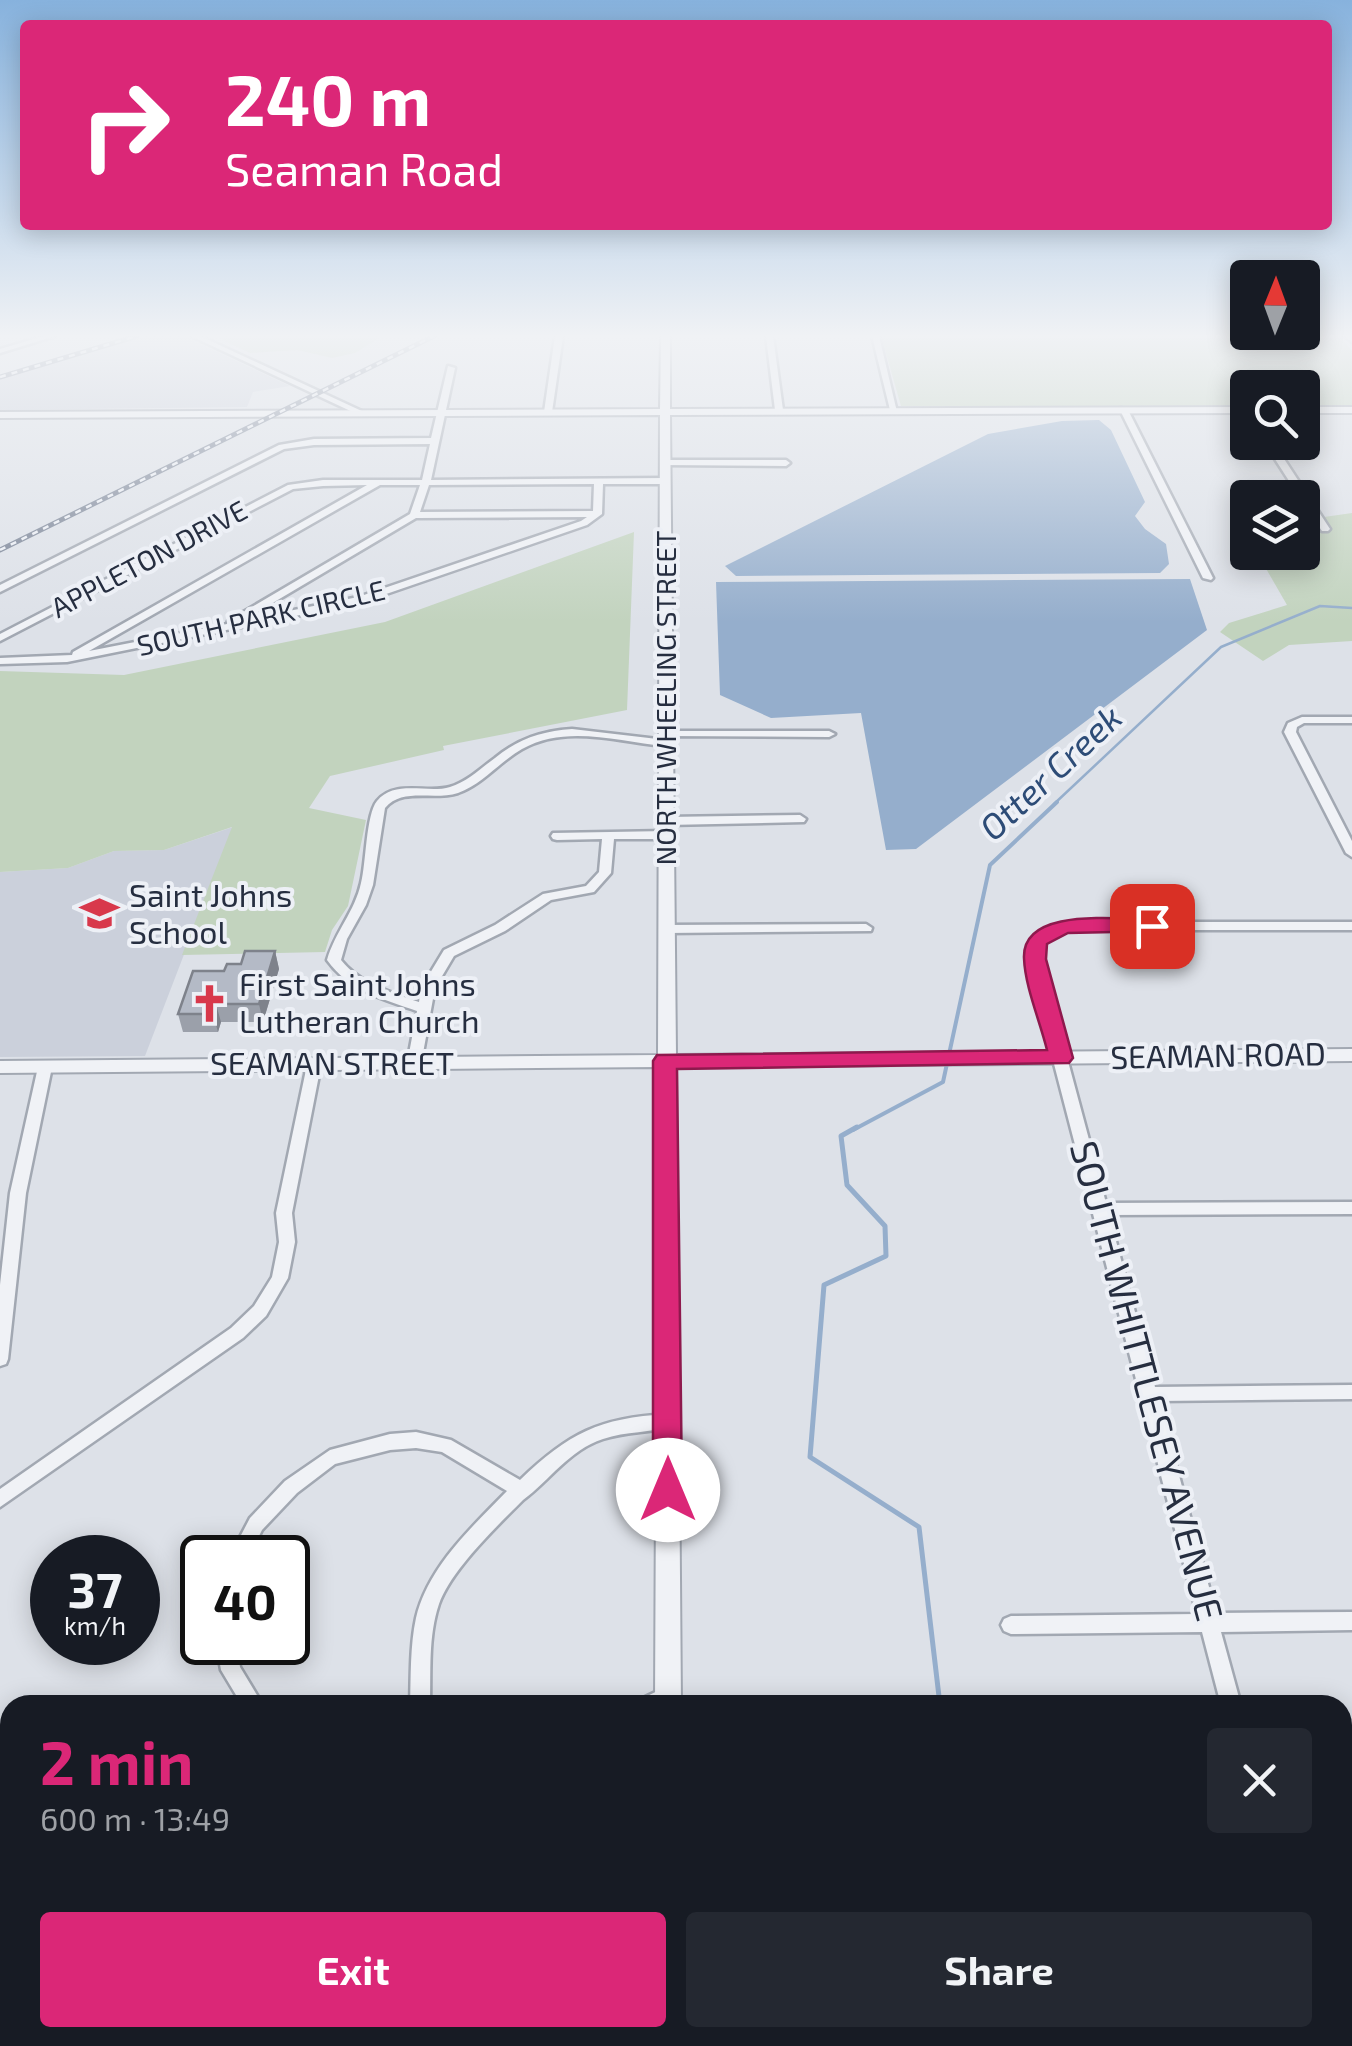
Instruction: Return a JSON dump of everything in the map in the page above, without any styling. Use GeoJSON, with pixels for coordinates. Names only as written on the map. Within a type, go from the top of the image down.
{"type":"FeatureCollection","features":[{"type":"Feature","properties":{"kind":"street"},"geometry":{"type":"LineString","coordinates":[[414,515],[426,482],[436,431]]}},
{"type":"Feature","properties":{"kind":"street","name":"NORTH WHEELING STREET"},"geometry":{"type":"LineString","coordinates":[[662,1695],[668,1421],[665,431]]}},
{"type":"Feature","properties":{"kind":"street"},"geometry":{"type":"LineString","coordinates":[[1135,431],[1208,578]]}},
{"type":"Feature","properties":{"kind":"street"},"geometry":{"type":"LineString","coordinates":[[0,589],[282,447],[314,442],[434,441]]}},
{"type":"Feature","properties":{"kind":"street"},"geometry":{"type":"LineString","coordinates":[[1280,460],[1325,528]]}},
{"type":"Feature","properties":{"kind":"street"},"geometry":{"type":"LineString","coordinates":[[665,463],[786,463]]}},
{"type":"Feature","properties":{"kind":"street","name":"APPLETON DRIVE"},"geometry":{"type":"LineString","coordinates":[[0,638],[282,490],[323,483],[665,480]]}},
{"type":"Feature","properties":{"kind":"street"},"geometry":{"type":"LineString","coordinates":[[68,659],[378,482]]}},
{"type":"Feature","properties":{"kind":"street"},"geometry":{"type":"LineString","coordinates":[[223,628],[414,515],[597,514],[599,482]]}},
{"type":"Feature","properties":{"kind":"street","name":"SOUTH PARK CIRCLE"},"geometry":{"type":"LineString","coordinates":[[0,661],[68,659],[360,600],[568,529],[597,514]]}},
{"type":"Feature","properties":{"kind":"street"},"geometry":{"type":"LineString","coordinates":[[1352,720],[1296,722],[1290,734],[1352,853]]}},
{"type":"Feature","properties":{"kind":"street"},"geometry":{"type":"LineString","coordinates":[[423,1008],[368,989],[341,972],[334,960],[342,932],[357,913],[367,887],[378,826],[376,810],[382,801],[408,792],[433,794],[455,790],[519,746],[564,732],[584,730],[666,739],[829,734]]}},
{"type":"Feature","properties":{"kind":"street"},"geometry":{"type":"LineString","coordinates":[[1332,816],[1352,815]]}},
{"type":"Feature","properties":{"kind":"street"},"geometry":{"type":"LineString","coordinates":[[557,836],[608,836],[800,818]]}},
{"type":"Feature","properties":{"kind":"street"},"geometry":{"type":"LineString","coordinates":[[414,1064],[428,988],[449,953],[500,928],[547,897],[590,890],[605,873],[608,836]]}},
{"type":"Feature","properties":{"kind":"street","name":"SOUTH WHITTLESEY AVENUE"},"geometry":{"type":"LineString","coordinates":[[1228,1695],[1034,946],[1043,934],[1076,926],[1352,926]]}},
{"type":"Feature","properties":{"kind":"street"},"geometry":{"type":"LineString","coordinates":[[666,929],[866,928]]}},
{"type":"Feature","properties":{"kind":"street","name":"SEAMAN ROAD"},"geometry":{"type":"LineString","coordinates":[[665,1061],[1352,1055]]}},
{"type":"Feature","properties":{"kind":"street","name":"SEAMAN STREET"},"geometry":{"type":"LineString","coordinates":[[0,1067],[665,1061]]}},
{"type":"Feature","properties":{"kind":"street"},"geometry":{"type":"LineString","coordinates":[[0,1499],[237,1334],[260,1311],[280,1278],[287,1242],[284,1213],[314,1065]]}},
{"type":"Feature","properties":{"kind":"street"},"geometry":{"type":"LineString","coordinates":[[0,1359],[6,1238],[45,1067]]}},
{"type":"Feature","properties":{"kind":"street"},"geometry":{"type":"LineString","coordinates":[[1101,1209],[1352,1208]]}},
{"type":"Feature","properties":{"kind":"street"},"geometry":{"type":"LineString","coordinates":[[1149,1394],[1352,1392]]}},
{"type":"Feature","properties":{"kind":"street"},"geometry":{"type":"LineString","coordinates":[[421,1695],[426,1617],[436,1590],[481,1532],[574,1445],[628,1423],[668,1421]]}},
{"type":"Feature","properties":{"kind":"street"},"geometry":{"type":"LineString","coordinates":[[250,1535],[256,1524],[330,1458],[390,1442],[445,1444],[522,1494]]}},
{"type":"Feature","properties":{"kind":"street"},"geometry":{"type":"LineString","coordinates":[[1011,1624],[1352,1622]]}},
{"type":"Feature","properties":{"kind":"street"},"geometry":{"type":"LineString","coordinates":[[230,1665],[247,1695]]}},
{"type":"Feature","properties":{"kind":"shaded area","name":"Saint Johns School"},"geometry":{"type":"Polygon","coordinates":[[[233,827],[145,1056],[0,1057],[0,872],[68,868],[114,851],[164,850],[233,827]]]}},
{"type":"Feature","properties":{"kind":"green space"},"geometry":{"type":"Polygon","coordinates":[[[1352,513],[1352,641],[1289,645],[1263,661],[1220,632],[1229,623],[1287,605],[1267,570],[1320,570],[1320,518],[1352,513]]]}},
{"type":"Feature","properties":{"kind":"green space"},"geometry":{"type":"Polygon","coordinates":[[[634,532],[627,710],[443,746],[444,750],[330,776],[309,808],[366,820],[348,906],[332,930],[325,952],[182,955],[232,827],[164,850],[114,851],[68,868],[0,872],[0,671],[124,675],[385,622],[634,532]]]}},
{"type":"Feature","properties":{"kind":"water"},"geometry":{"type":"Polygon","coordinates":[[[1112,431],[1145,502],[1135,516],[1166,544],[1169,564],[1160,573],[736,576],[725,566],[988,434],[1112,431]]]}},
{"type":"Feature","properties":{"kind":"water"},"geometry":{"type":"Polygon","coordinates":[[[1190,579],[1207,630],[916,849],[886,850],[861,713],[771,718],[720,695],[716,582],[1190,579]]]}},
{"type":"Feature","properties":{"kind":"building"},"geometry":{"type":"Polygon","coordinates":[[[245,951],[275,951],[259,1004],[216,1004],[213,1014],[178,1014],[193,971],[224,971],[227,964],[241,964],[245,951]]]}},
{"type":"Feature","properties":{"kind":"waterway","name":"Otter Creek"},"geometry":{"type":"LineString","coordinates":[[1054,804],[1221,647],[1320,606],[1352,608]]}},
{"type":"Feature","properties":{"kind":"waterway","name":"Otter Creek"},"geometry":{"type":"LineString","coordinates":[[853,1130],[943,1082],[990,865],[1057,802]]}},
{"type":"Feature","properties":{"kind":"waterway","name":"Otter Creek"},"geometry":{"type":"LineString","coordinates":[[857,1127],[841,1136],[847,1185],[885,1226],[886,1256],[824,1285],[810,1457],[919,1527],[939,1695]]}},
{"type":"Feature","properties":{"kind":"railway"},"geometry":{"type":"LineString","coordinates":[[0,550],[240,431]]}},
{"type":"Feature","properties":{"kind":"place","name":"Saint Johns School"},"geometry":{"type":"Point","coordinates":[99,914]}},
{"type":"Feature","properties":{"kind":"place","name":"First Saint Johns Lutheran Church"},"geometry":{"type":"Point","coordinates":[209,1003]}},
{"type":"Feature","properties":{"kind":"route"},"geometry":{"type":"LineString","coordinates":[[668,1490],[665,1061],[1061,1058],[1035,959],[1037,941],[1043,934],[1068,926],[1152,926]]}}]}
